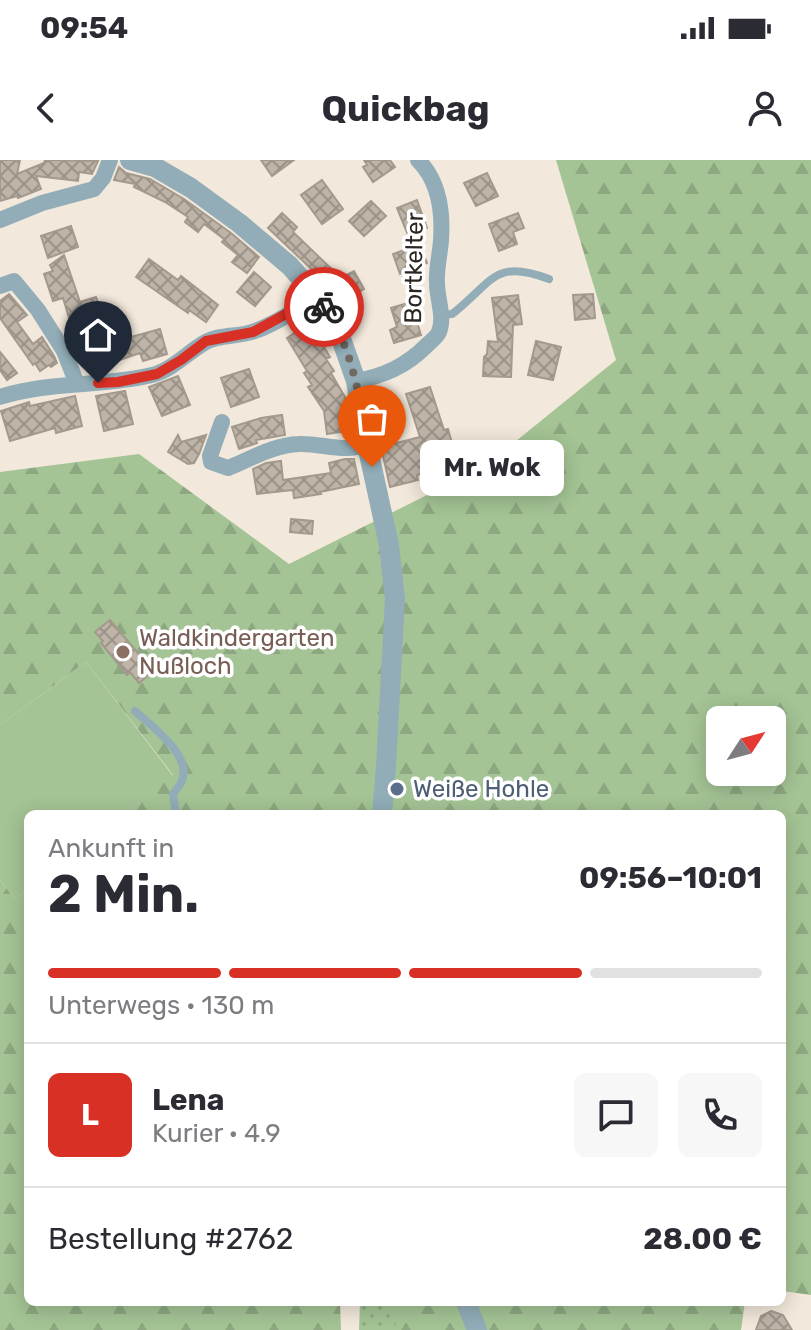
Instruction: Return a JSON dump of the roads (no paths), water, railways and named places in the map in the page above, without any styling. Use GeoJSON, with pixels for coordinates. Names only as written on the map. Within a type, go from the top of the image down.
{"type":"FeatureCollection","features":[{"type":"Feature","properties":{"kind":"street"},"geometry":{"type":"LineString","coordinates":[[0,220],[42,203],[94,189],[103,178],[110,160]]}},
{"type":"Feature","properties":{"kind":"street"},"geometry":{"type":"LineString","coordinates":[[130,160],[155,167],[191,188],[239,223],[290,266],[317,297],[338,330],[356,381],[389,545],[395,599],[382,810]]}},
{"type":"Feature","properties":{"kind":"street","name":"Bortkelter"},"geometry":{"type":"LineString","coordinates":[[356,381],[395,371],[439,333],[437,282],[441,237],[438,196],[432,179],[418,160]]}},
{"type":"Feature","properties":{"kind":"street"},"geometry":{"type":"LineString","coordinates":[[0,286],[14,281],[38,310],[64,351],[77,384]]}},
{"type":"Feature","properties":{"kind":"street"},"geometry":{"type":"LineString","coordinates":[[0,397],[14,392],[118,382],[157,374],[206,341],[253,332],[317,297]]}},
{"type":"Feature","properties":{"kind":"street"},"geometry":{"type":"LineString","coordinates":[[222,422],[210,456],[211,462],[228,468],[260,452],[296,444],[347,448],[367,445]]}},
{"type":"Feature","properties":{"kind":"street"},"geometry":{"type":"LineString","coordinates":[[468,1306],[477,1330]]}},
{"type":"Feature","properties":{"kind":"lane"},"geometry":{"type":"LineString","coordinates":[[440,315],[452,314],[495,275],[508,270],[528,271],[549,279]]}},
{"type":"Feature","properties":{"kind":"lane"},"geometry":{"type":"LineString","coordinates":[[135,711],[176,750],[183,767],[183,781],[173,794],[175,810]]}},
{"type":"Feature","properties":{"kind":"place","name":"Mr. Wok"},"geometry":{"type":"Point","coordinates":[372,467]}},
{"type":"Feature","properties":{"kind":"place","name":"Waldkindergarten Nußloch"},"geometry":{"type":"Point","coordinates":[123,652]}},
{"type":"Feature","properties":{"kind":"place","name":"Weiße Hohle"},"geometry":{"type":"Point","coordinates":[397,789]}}]}
